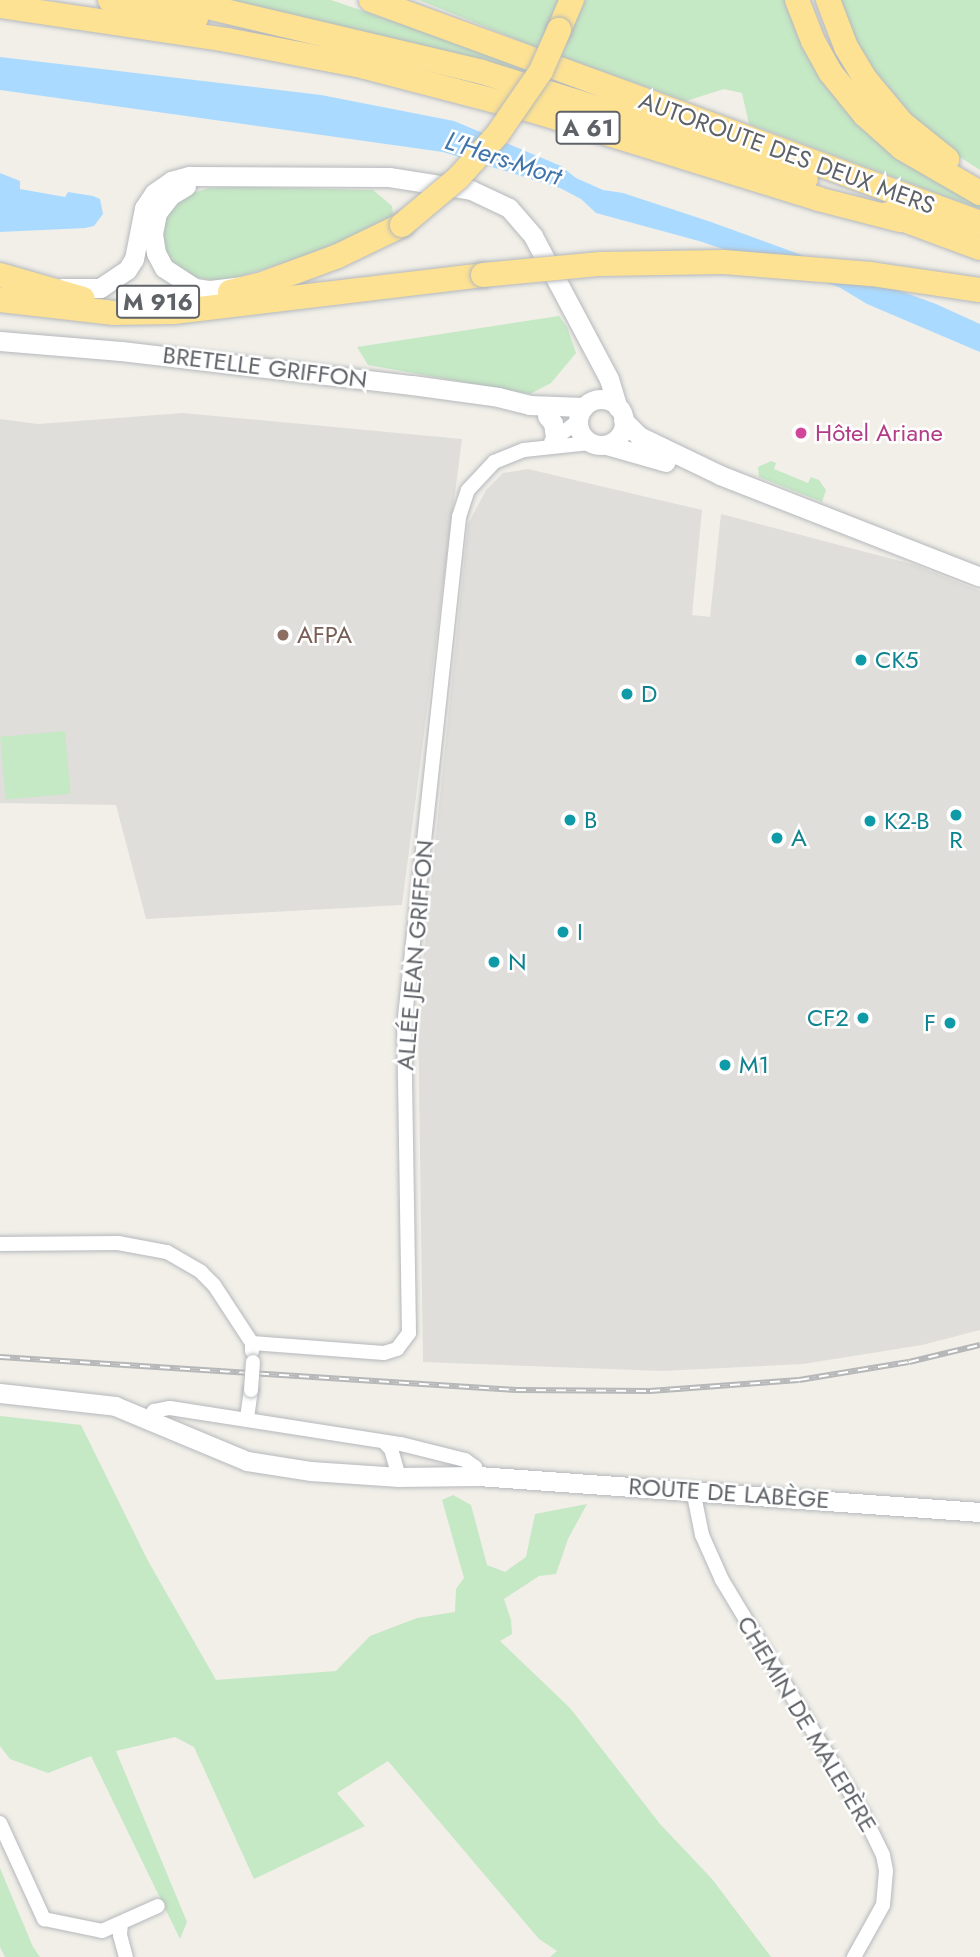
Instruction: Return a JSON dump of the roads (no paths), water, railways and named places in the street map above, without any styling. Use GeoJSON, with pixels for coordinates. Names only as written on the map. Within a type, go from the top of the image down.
{"type":"FeatureCollection","features":[{"type":"Feature","properties":{"kind":"highway"},"geometry":{"type":"LineString","coordinates":[[110,0],[264,32],[303,29]]}},
{"type":"Feature","properties":{"kind":"highway"},"geometry":{"type":"LineString","coordinates":[[178,0],[482,72],[824,185],[901,220]]}},
{"type":"Feature","properties":{"kind":"highway","name":"AUTOROUTE DES DEUX MERS"},"geometry":{"type":"LineString","coordinates":[[371,0],[980,223]]}},
{"type":"Feature","properties":{"kind":"highway","name":"M 916"},"geometry":{"type":"LineString","coordinates":[[0,300],[114,313],[174,312],[218,307],[353,255],[402,225],[458,178],[497,135],[541,71],[572,0]]}},
{"type":"Feature","properties":{"kind":"highway"},"geometry":{"type":"LineString","coordinates":[[797,0],[813,41],[830,72],[865,115],[913,155],[980,193]]}},
{"type":"Feature","properties":{"kind":"highway"},"geometry":{"type":"LineString","coordinates":[[828,0],[846,47],[884,104],[923,142],[980,180]]}},
{"type":"Feature","properties":{"kind":"highway","name":"A 61"},"geometry":{"type":"LineString","coordinates":[[0,6],[227,40],[357,65],[528,110],[818,199],[901,220],[980,248]]}},
{"type":"Feature","properties":{"kind":"highway","name":"M 916"},"geometry":{"type":"LineString","coordinates":[[0,275],[84,299],[117,303],[183,301],[265,284],[338,256],[402,225]]}},
{"type":"Feature","properties":{"kind":"highway"},"geometry":{"type":"LineString","coordinates":[[218,307],[483,275],[600,264],[724,262],[871,274],[980,290]]}},
{"type":"Feature","properties":{"kind":"main road"},"geometry":{"type":"LineString","coordinates":[[227,174],[190,184],[171,195],[158,213],[153,234],[156,253],[164,268],[195,288],[211,290],[265,284]]}},
{"type":"Feature","properties":{"kind":"main road"},"geometry":{"type":"LineString","coordinates":[[50,288],[100,288],[113,281],[134,259],[144,208],[154,193],[171,181],[189,176],[227,174],[388,177],[471,190],[509,208],[533,236],[609,379],[621,414],[621,432],[578,429]]}},
{"type":"Feature","properties":{"kind":"main road","name":"BRETELLE GRIFFON"},"geometry":{"type":"LineString","coordinates":[[0,341],[121,351],[498,397],[529,405],[578,429]]}},
{"type":"Feature","properties":{"kind":"main road"},"geometry":{"type":"LineString","coordinates":[[578,429],[596,380],[594,354]]}},
{"type":"Feature","properties":{"kind":"main road"},"geometry":{"type":"LineString","coordinates":[[578,429],[600,400],[621,414],[639,436],[720,475],[980,577]]}},
{"type":"Feature","properties":{"kind":"main road","name":"BRETELLE GRIFFON"},"geometry":{"type":"LineString","coordinates":[[529,405],[553,423],[578,429]]}},
{"type":"Feature","properties":{"kind":"main road"},"geometry":{"type":"LineString","coordinates":[[578,429],[701,474],[720,475]]}},
{"type":"Feature","properties":{"kind":"main road","name":"ROUTE DE LABÈGE"},"geometry":{"type":"LineString","coordinates":[[0,1393],[92,1401],[149,1418],[247,1461],[311,1471],[399,1477],[478,1476],[980,1511]]}},
{"type":"Feature","properties":{"kind":"street","name":"ALLÉE JEAN GRIFFON"},"geometry":{"type":"LineString","coordinates":[[252,1343],[384,1353],[397,1349],[409,1333],[404,1026],[459,517],[468,490],[482,472],[506,456],[578,429]]}},
{"type":"Feature","properties":{"kind":"street"},"geometry":{"type":"LineString","coordinates":[[0,1244],[118,1243],[167,1252],[186,1262],[208,1278],[228,1303],[252,1343],[253,1362],[247,1418]]}},
{"type":"Feature","properties":{"kind":"street"},"geometry":{"type":"LineString","coordinates":[[149,1418],[155,1411],[170,1408],[247,1418],[455,1456],[475,1467],[478,1476]]}},
{"type":"Feature","properties":{"kind":"street"},"geometry":{"type":"LineString","coordinates":[[386,1444],[391,1449],[399,1477]]}},
{"type":"Feature","properties":{"kind":"street","name":"CHEMIN DE MALEPÈRE"},"geometry":{"type":"LineString","coordinates":[[693,1490],[702,1535],[722,1580],[863,1814],[883,1855],[886,1871],[883,1905],[854,1957]]}},
{"type":"Feature","properties":{"kind":"street"},"geometry":{"type":"LineString","coordinates":[[0,1823],[44,1919],[102,1931],[158,1906]]}},
{"type":"Feature","properties":{"kind":"street"},"geometry":{"type":"LineString","coordinates":[[121,1923],[120,1936],[126,1957]]}},
{"type":"Feature","properties":{"kind":"water","name":"L'Hers-Mort"},"geometry":{"type":"Polygon","coordinates":[[[0,57],[321,95],[454,121],[561,166],[576,178],[603,190],[623,193],[711,222],[936,304],[980,324],[980,352],[867,304],[839,287],[699,241],[596,213],[581,199],[560,188],[443,152],[0,90],[0,57]]]}},
{"type":"Feature","properties":{"kind":"water"},"geometry":{"type":"Polygon","coordinates":[[[0,173],[20,181],[20,189],[65,197],[68,192],[93,196],[100,199],[103,214],[94,226],[85,228],[0,232],[0,173]]]}},
{"type":"Feature","properties":{"kind":"railway"},"geometry":{"type":"LineString","coordinates":[[0,1357],[516,1390],[650,1391],[799,1380],[909,1362],[980,1345]]}},
{"type":"Feature","properties":{"kind":"place","name":"Hôtel Ariane"},"geometry":{"type":"Point","coordinates":[801,433]}},
{"type":"Feature","properties":{"kind":"place","name":"AFPA"},"geometry":{"type":"Point","coordinates":[283,635]}},
{"type":"Feature","properties":{"kind":"place","name":"CK5"},"geometry":{"type":"Point","coordinates":[861,660]}},
{"type":"Feature","properties":{"kind":"place","name":"D"},"geometry":{"type":"Point","coordinates":[627,694]}},
{"type":"Feature","properties":{"kind":"place","name":"R"},"geometry":{"type":"Point","coordinates":[956,815]}},
{"type":"Feature","properties":{"kind":"place","name":"B"},"geometry":{"type":"Point","coordinates":[570,820]}},
{"type":"Feature","properties":{"kind":"place","name":"K2-B"},"geometry":{"type":"Point","coordinates":[870,821]}},
{"type":"Feature","properties":{"kind":"place","name":"A"},"geometry":{"type":"Point","coordinates":[777,838]}},
{"type":"Feature","properties":{"kind":"place","name":"I"},"geometry":{"type":"Point","coordinates":[563,932]}},
{"type":"Feature","properties":{"kind":"place","name":"N"},"geometry":{"type":"Point","coordinates":[494,962]}},
{"type":"Feature","properties":{"kind":"place","name":"CF2"},"geometry":{"type":"Point","coordinates":[863,1018]}},
{"type":"Feature","properties":{"kind":"place","name":"F"},"geometry":{"type":"Point","coordinates":[950,1023]}},
{"type":"Feature","properties":{"kind":"place","name":"M1"},"geometry":{"type":"Point","coordinates":[725,1065]}}]}
